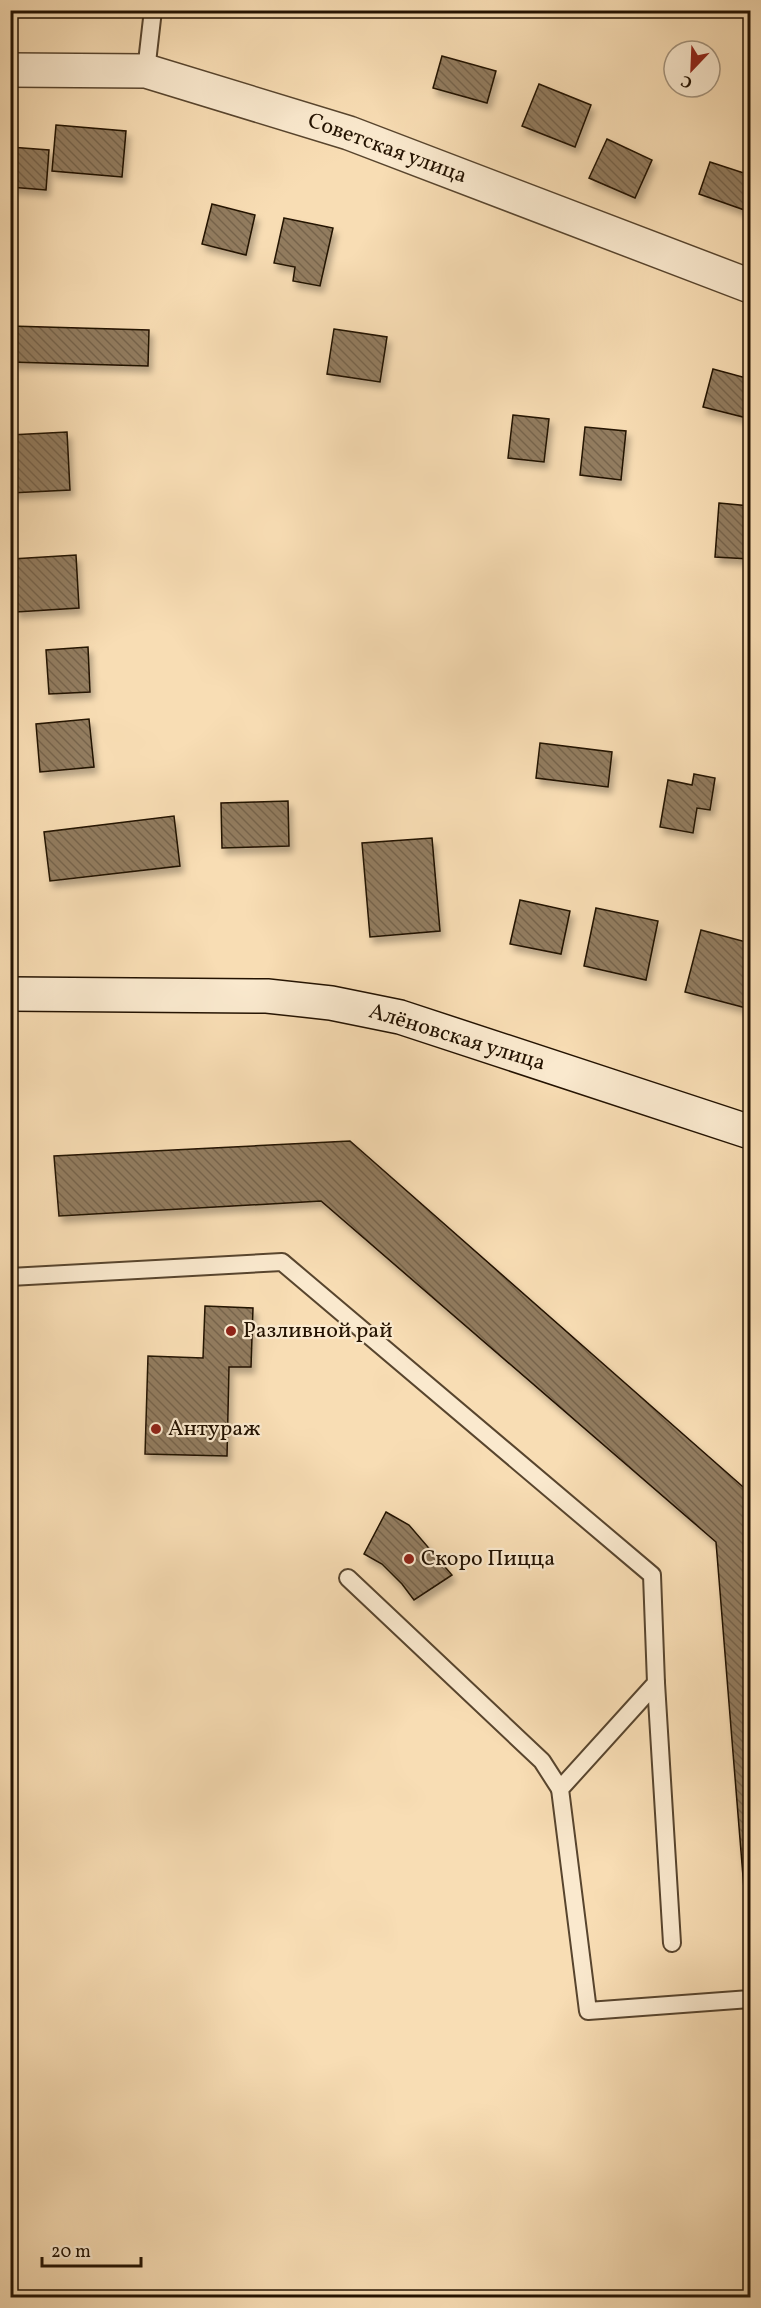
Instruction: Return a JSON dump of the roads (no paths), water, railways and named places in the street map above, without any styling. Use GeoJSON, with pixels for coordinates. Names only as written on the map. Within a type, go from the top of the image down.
{"type":"FeatureCollection","features":[{"type":"Feature","properties":{"kind":"street","name":"Советская улица"},"geometry":{"type":"LineString","coordinates":[[10,70],[146,71],[349,133],[750,286]]}},
{"type":"Feature","properties":{"kind":"street","name":"Алёновская улица"},"geometry":{"type":"LineString","coordinates":[[10,994],[267,996],[331,1003],[400,1017],[750,1132]]}},
{"type":"Feature","properties":{"kind":"lane"},"geometry":{"type":"LineString","coordinates":[[146,71],[153,10]]}},
{"type":"Feature","properties":{"kind":"lane"},"geometry":{"type":"LineString","coordinates":[[10,1277],[282,1262],[652,1575],[656,1683],[672,1943]]}},
{"type":"Feature","properties":{"kind":"lane"},"geometry":{"type":"LineString","coordinates":[[348,1578],[542,1761],[560,1789],[588,2011],[750,1999]]}},
{"type":"Feature","properties":{"kind":"lane"},"geometry":{"type":"LineString","coordinates":[[560,1789],[656,1683]]}},
{"type":"Feature","properties":{"kind":"place","name":"Разливной рай"},"geometry":{"type":"Point","coordinates":[231,1331]}},
{"type":"Feature","properties":{"kind":"place","name":"Антураж"},"geometry":{"type":"Point","coordinates":[156,1429]}},
{"type":"Feature","properties":{"kind":"place","name":"Скоро Пицца"},"geometry":{"type":"Point","coordinates":[409,1559]}}]}
